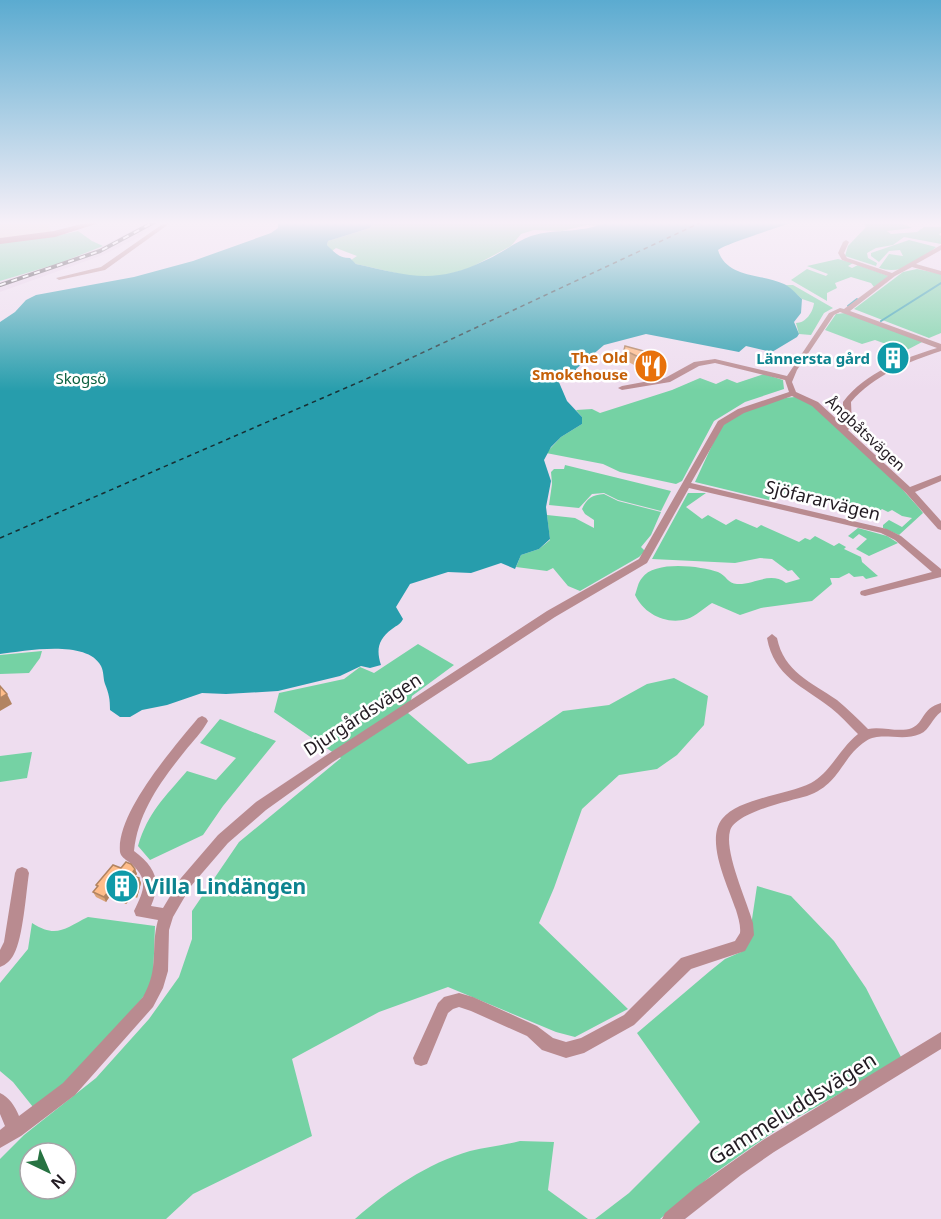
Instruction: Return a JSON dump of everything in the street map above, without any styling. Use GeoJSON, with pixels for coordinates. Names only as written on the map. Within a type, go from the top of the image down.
{"type":"FeatureCollection","features":[{"type":"Feature","properties":{"kind":"street"},"geometry":{"type":"LineString","coordinates":[[846,310],[889,278]]}},
{"type":"Feature","properties":{"kind":"street"},"geometry":{"type":"LineString","coordinates":[[793,393],[789,387],[789,379],[831,314],[840,310],[846,310],[941,348]]}},
{"type":"Feature","properties":{"kind":"street"},"geometry":{"type":"LineString","coordinates":[[843,429],[848,426],[847,402],[862,385],[941,348]]}},
{"type":"Feature","properties":{"kind":"street"},"geometry":{"type":"LineString","coordinates":[[622,388],[667,380],[697,364],[715,361],[789,379]]}},
{"type":"Feature","properties":{"kind":"street","name":"Ångbåtsvägen"},"geometry":{"type":"LineString","coordinates":[[793,393],[815,404],[843,429],[909,491],[941,527]]}},
{"type":"Feature","properties":{"kind":"street","name":"Djurgårdsvägen"},"geometry":{"type":"LineString","coordinates":[[0,1140],[69,1089],[148,1002],[156,988],[161,971],[162,930],[166,915],[186,882],[206,857],[261,806],[551,614],[643,561],[687,485],[708,442],[725,419],[793,393]]}},
{"type":"Feature","properties":{"kind":"street"},"geometry":{"type":"LineString","coordinates":[[909,491],[941,478]]}},
{"type":"Feature","properties":{"kind":"street","name":"Sjöfararvägen"},"geometry":{"type":"LineString","coordinates":[[687,485],[884,531],[898,538],[940,573]]}},
{"type":"Feature","properties":{"kind":"street","name":"Sjöfararvägen"},"geometry":{"type":"LineString","coordinates":[[865,594],[940,573]]}},
{"type":"Feature","properties":{"kind":"street"},"geometry":{"type":"LineString","coordinates":[[772,638],[776,654],[790,678],[833,704],[866,735]]}},
{"type":"Feature","properties":{"kind":"street"},"geometry":{"type":"LineString","coordinates":[[421,1058],[443,1008],[450,1002],[459,1000],[473,1004],[532,1031],[548,1044],[566,1050],[584,1045],[630,1020],[686,963],[740,946],[747,935],[746,923],[724,847],[723,830],[729,819],[745,809],[802,792],[822,783],[859,738],[879,732],[916,731],[922,727],[928,714],[941,707]]}},
{"type":"Feature","properties":{"kind":"street"},"geometry":{"type":"LineString","coordinates":[[166,915],[141,911],[150,896],[149,876],[143,865],[127,853],[127,838],[144,801],[164,770],[202,721]]}},
{"type":"Feature","properties":{"kind":"street"},"geometry":{"type":"LineString","coordinates":[[0,960],[8,952],[11,942],[22,873]]}},
{"type":"Feature","properties":{"kind":"street","name":"Gammeluddsvägen"},"geometry":{"type":"LineString","coordinates":[[671,1219],[726,1174],[783,1136],[941,1040]]}},
{"type":"Feature","properties":{"kind":"street"},"geometry":{"type":"LineString","coordinates":[[0,1101],[10,1114],[15,1130]]}},
{"type":"Feature","properties":{"kind":"shaded area"},"geometry":{"type":"Polygon","coordinates":[[[10,278],[39,278],[0,292],[0,281],[10,278]]]}},
{"type":"Feature","properties":{"kind":"green space"},"geometry":{"type":"Polygon","coordinates":[[[794,278],[849,278],[835,283],[837,288],[827,293],[827,301],[791,280],[794,278]]]}},
{"type":"Feature","properties":{"kind":"green space"},"geometry":{"type":"Polygon","coordinates":[[[854,278],[886,278],[874,287],[871,283],[854,278]]]}},
{"type":"Feature","properties":{"kind":"green space"},"geometry":{"type":"Polygon","coordinates":[[[895,278],[941,278],[941,333],[929,338],[854,309],[895,278]]]}},
{"type":"Feature","properties":{"kind":"green space"},"geometry":{"type":"Polygon","coordinates":[[[786,285],[793,285],[833,308],[824,313],[811,335],[799,334],[796,323],[800,323],[808,316],[814,303],[802,299],[786,285]]]}},
{"type":"Feature","properties":{"kind":"green space"},"geometry":{"type":"Polygon","coordinates":[[[845,313],[924,341],[905,351],[875,340],[862,344],[825,330],[836,314],[845,313]]]}},
{"type":"Feature","properties":{"kind":"green space"},"geometry":{"type":"Polygon","coordinates":[[[764,374],[783,380],[784,389],[745,402],[714,421],[682,481],[676,484],[620,472],[603,464],[546,453],[561,437],[582,424],[582,417],[576,410],[592,409],[600,413],[672,390],[700,378],[716,384],[727,379],[737,383],[764,374]]]}},
{"type":"Feature","properties":{"kind":"green space"},"geometry":{"type":"Polygon","coordinates":[[[797,397],[810,403],[894,480],[923,513],[899,535],[883,528],[883,525],[889,520],[902,527],[912,518],[902,516],[892,510],[888,512],[882,509],[877,513],[857,503],[850,506],[832,498],[827,502],[808,493],[802,496],[789,491],[780,498],[775,495],[769,500],[695,482],[720,428],[726,423],[734,417],[767,403],[797,397]]]}},
{"type":"Feature","properties":{"kind":"green space"},"geometry":{"type":"Polygon","coordinates":[[[565,465],[671,491],[661,511],[618,500],[604,493],[592,494],[579,508],[549,505],[551,472],[554,469],[564,469],[565,465]]]}},
{"type":"Feature","properties":{"kind":"green space"},"geometry":{"type":"Polygon","coordinates":[[[688,493],[706,493],[686,507],[702,519],[708,515],[726,525],[736,519],[757,528],[761,525],[799,542],[805,538],[810,540],[815,536],[834,546],[839,543],[846,547],[844,549],[861,557],[862,562],[878,576],[866,579],[863,576],[854,577],[849,573],[839,578],[830,578],[832,584],[812,601],[761,608],[740,615],[712,603],[687,619],[671,620],[656,616],[644,608],[635,595],[642,578],[648,572],[657,569],[678,566],[701,568],[718,572],[731,583],[737,584],[768,578],[786,583],[800,579],[792,570],[788,571],[772,559],[760,558],[735,563],[652,559],[688,493]]]}},
{"type":"Feature","properties":{"kind":"green space"},"geometry":{"type":"Polygon","coordinates":[[[604,494],[618,501],[661,512],[651,535],[641,547],[645,551],[639,557],[580,591],[568,586],[553,568],[547,571],[516,567],[521,555],[539,549],[550,540],[547,515],[575,518],[594,528],[594,520],[582,509],[590,498],[604,494]]]}},
{"type":"Feature","properties":{"kind":"green space"},"geometry":{"type":"Polygon","coordinates":[[[858,528],[887,536],[898,543],[869,556],[856,549],[867,539],[859,534],[853,539],[848,536],[858,528]]]}},
{"type":"Feature","properties":{"kind":"green space"},"geometry":{"type":"Polygon","coordinates":[[[418,644],[454,665],[412,696],[408,713],[468,764],[491,760],[563,711],[609,705],[647,684],[674,678],[708,696],[704,725],[677,755],[657,769],[619,775],[582,809],[539,923],[628,1009],[575,1037],[556,1032],[448,987],[379,1012],[292,1059],[312,1136],[193,1194],[166,1219],[0,1219],[0,1159],[18,1141],[24,1135],[96,1078],[149,1019],[179,977],[192,939],[192,911],[239,842],[341,758],[274,712],[279,693],[344,679],[360,667],[374,673],[418,644]]]}},
{"type":"Feature","properties":{"kind":"green space"},"geometry":{"type":"Polygon","coordinates":[[[42,651],[40,658],[29,673],[0,674],[0,655],[42,651]]]}},
{"type":"Feature","properties":{"kind":"green space"},"geometry":{"type":"Polygon","coordinates":[[[220,719],[276,741],[223,806],[203,835],[150,860],[138,846],[152,814],[164,797],[187,771],[216,780],[236,758],[200,743],[220,719]]]}},
{"type":"Feature","properties":{"kind":"green space"},"geometry":{"type":"Polygon","coordinates":[[[32,752],[27,778],[0,782],[0,756],[32,752]]]}},
{"type":"Feature","properties":{"kind":"green space"},"geometry":{"type":"Polygon","coordinates":[[[757,886],[791,896],[834,941],[866,988],[902,1059],[782,1126],[712,1175],[660,1219],[595,1219],[629,1193],[700,1122],[637,1033],[725,959],[741,952],[749,939],[757,886]]]}},
{"type":"Feature","properties":{"kind":"green space"},"geometry":{"type":"Polygon","coordinates":[[[88,917],[155,926],[153,980],[145,995],[66,1085],[33,1107],[13,1082],[0,1071],[0,983],[28,949],[32,923],[55,931],[67,928],[88,917]]]}},
{"type":"Feature","properties":{"kind":"green space"},"geometry":{"type":"Polygon","coordinates":[[[520,1141],[554,1142],[548,1190],[588,1219],[355,1219],[395,1188],[424,1170],[470,1151],[520,1141]]]}},
{"type":"Feature","properties":{"kind":"water"},"geometry":{"type":"Polygon","coordinates":[[[129,278],[762,278],[784,284],[802,299],[801,313],[794,322],[799,334],[772,352],[746,346],[739,352],[646,334],[604,345],[576,369],[577,379],[558,380],[567,401],[582,417],[582,424],[561,437],[551,447],[544,460],[551,481],[546,507],[550,539],[539,549],[521,555],[515,569],[501,563],[471,573],[448,572],[410,584],[396,607],[403,619],[387,633],[379,645],[381,665],[370,668],[361,666],[340,676],[278,691],[202,693],[167,705],[142,710],[130,717],[120,717],[110,710],[101,666],[94,658],[83,652],[39,649],[0,654],[0,322],[15,312],[26,300],[36,295],[129,278]]]}},
{"type":"Feature","properties":{"kind":"building"},"geometry":{"type":"Polygon","coordinates":[[[625,346],[662,356],[649,362],[624,350],[625,346]]]}},
{"type":"Feature","properties":{"kind":"building"},"geometry":{"type":"Polygon","coordinates":[[[895,348],[905,353],[894,358],[884,354],[895,348]]]}},
{"type":"Feature","properties":{"kind":"building"},"geometry":{"type":"Polygon","coordinates":[[[0,686],[7,694],[0,698],[0,686]]]}},
{"type":"Feature","properties":{"kind":"building","name":"Villa Lindängen"},"geometry":{"type":"Polygon","coordinates":[[[126,862],[135,869],[131,875],[139,878],[135,893],[131,891],[124,900],[108,892],[104,897],[93,892],[113,865],[121,868],[126,862]]]}},
{"type":"Feature","properties":{"kind":"waterway"},"geometry":{"type":"LineString","coordinates":[[881,321],[941,283]]}},
{"type":"Feature","properties":{"kind":"waterway"},"geometry":{"type":"LineString","coordinates":[[848,306],[857,299]]}},
{"type":"Feature","properties":{"kind":"ferry route"},"geometry":{"type":"LineString","coordinates":[[0,538],[364,380],[582,278]]}},
{"type":"Feature","properties":{"kind":"railway"},"geometry":{"type":"LineString","coordinates":[[0,285],[21,278]]}},
{"type":"Feature","properties":{"kind":"place","name":"Lännersta gård"},"geometry":{"type":"Point","coordinates":[893,358]}},
{"type":"Feature","properties":{"kind":"place","name":"The Old Smokehouse"},"geometry":{"type":"Point","coordinates":[651,366]}},
{"type":"Feature","properties":{"kind":"place","name":"Villa Lindängen"},"geometry":{"type":"Point","coordinates":[122,886]}},
{"type":"Feature","properties":{"kind":"park label","name":"Skogsö"},"geometry":{"type":"Point","coordinates":[81,378]}}]}
